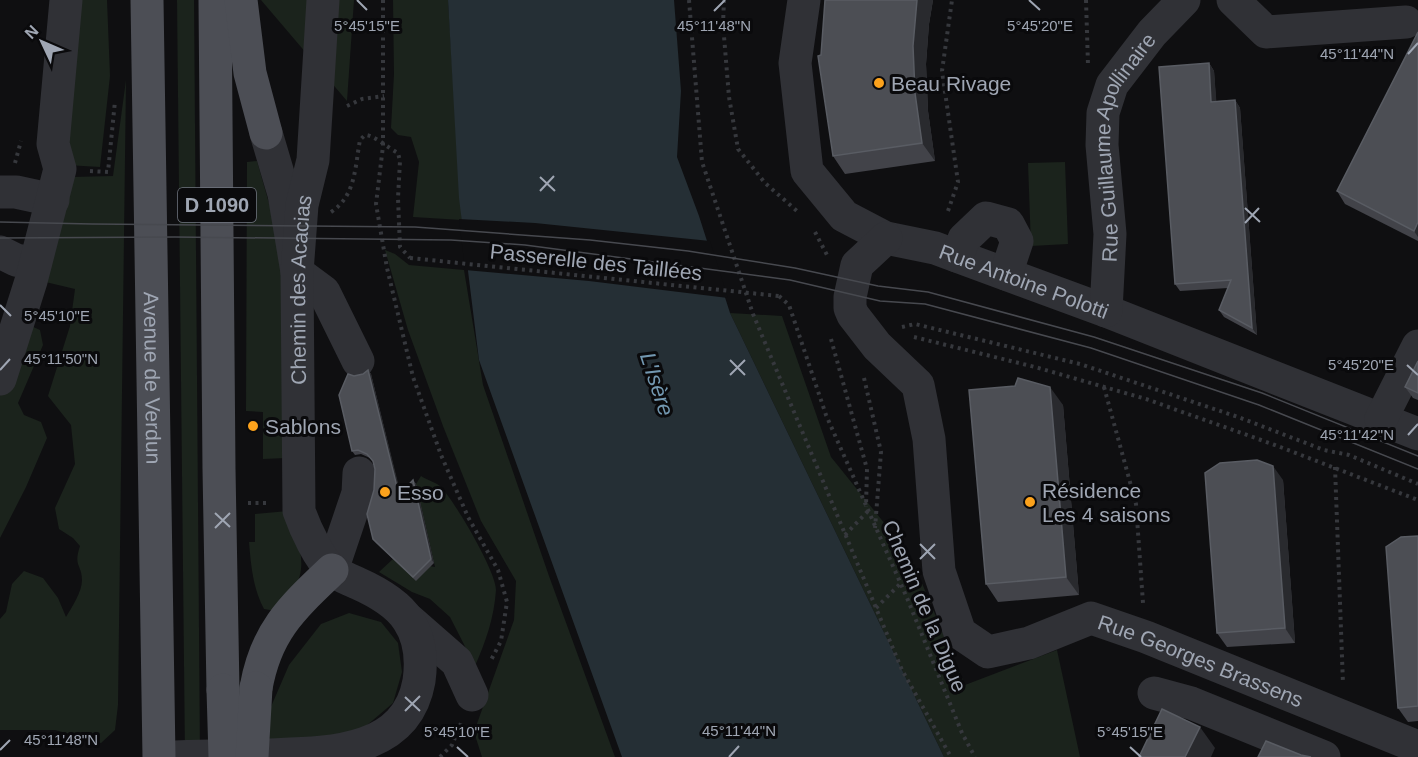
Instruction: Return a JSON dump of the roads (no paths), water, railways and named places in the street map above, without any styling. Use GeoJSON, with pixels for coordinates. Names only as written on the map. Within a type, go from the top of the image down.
{"type":"FeatureCollection","features":[{"type":"Feature","properties":{"kind":"main road","name":"Avenue de Verdun"},"geometry":{"type":"LineString","coordinates":[[147,0],[159,757]]}},
{"type":"Feature","properties":{"kind":"main road","name":"D 1090"},"geometry":{"type":"LineString","coordinates":[[215,0],[219,469],[225,757]]}},
{"type":"Feature","properties":{"kind":"main road"},"geometry":{"type":"LineString","coordinates":[[241,0],[250,73],[266,133]]}},
{"type":"Feature","properties":{"kind":"main road"},"geometry":{"type":"LineString","coordinates":[[252,757],[256,688],[260,663],[276,632],[303,597],[332,570]]}},
{"type":"Feature","properties":{"kind":"street"},"geometry":{"type":"LineString","coordinates":[[0,308],[17,259],[43,199],[60,169],[53,144],[66,0]]}},
{"type":"Feature","properties":{"kind":"street","name":"Chemin des Acacias"},"geometry":{"type":"LineString","coordinates":[[323,0],[314,160],[302,205],[297,272],[299,511],[307,534],[332,570]]}},
{"type":"Feature","properties":{"kind":"street","name":"Rue Antoine Polotti"},"geometry":{"type":"LineString","coordinates":[[804,0],[795,63],[807,171],[844,216],[886,238],[946,252],[1006,274],[1418,434]]}},
{"type":"Feature","properties":{"kind":"street","name":"Rue Guillaume Apollinaire"},"geometry":{"type":"LineString","coordinates":[[1106,311],[1110,234],[1102,145],[1103,113],[1112,86],[1152,33],[1184,0]]}},
{"type":"Feature","properties":{"kind":"street"},"geometry":{"type":"LineString","coordinates":[[1233,0],[1266,32],[1406,22]]}},
{"type":"Feature","properties":{"kind":"street"},"geometry":{"type":"LineString","coordinates":[[266,133],[284,142],[295,142],[306,131],[316,115]]}},
{"type":"Feature","properties":{"kind":"street"},"geometry":{"type":"LineString","coordinates":[[266,133],[284,194],[297,272],[324,292],[358,361]]}},
{"type":"Feature","properties":{"kind":"street"},"geometry":{"type":"LineString","coordinates":[[0,192],[16,192],[43,199]]}},
{"type":"Feature","properties":{"kind":"street"},"geometry":{"type":"LineString","coordinates":[[946,252],[986,218],[1008,224],[1017,241],[1006,274]]}},
{"type":"Feature","properties":{"kind":"street","name":"Rue Georges Brassens"},"geometry":{"type":"LineString","coordinates":[[886,238],[857,265],[850,308],[880,350],[918,385],[928,439],[939,571],[960,633],[988,652],[1029,643],[1091,618],[1146,637],[1418,747]]}},
{"type":"Feature","properties":{"kind":"street"},"geometry":{"type":"LineString","coordinates":[[0,379],[17,259]]}},
{"type":"Feature","properties":{"kind":"street"},"geometry":{"type":"LineString","coordinates":[[1381,419],[1418,346]]}},
{"type":"Feature","properties":{"kind":"street"},"geometry":{"type":"LineString","coordinates":[[358,473],[358,493],[332,570],[370,589],[408,618],[457,662],[472,695]]}},
{"type":"Feature","properties":{"kind":"street"},"geometry":{"type":"LineString","coordinates":[[175,757],[336,751],[356,747],[394,728],[416,696],[419,677],[421,657],[417,638],[408,618]]}},
{"type":"Feature","properties":{"kind":"street"},"geometry":{"type":"LineString","coordinates":[[1154,693],[1191,703],[1324,757]]}},
{"type":"Feature","properties":{"kind":"water","name":"L'Isère"},"geometry":{"type":"Polygon","coordinates":[[[448,0],[674,0],[681,91],[677,157],[699,216],[730,313],[944,757],[622,757],[479,360],[459,198],[448,0]]]}},
{"type":"Feature","properties":{"kind":"tram line"},"geometry":{"type":"LineString","coordinates":[[0,222],[415,227],[590,240],[688,251],[795,268],[878,286],[928,292],[1094,337],[1262,393],[1418,456]]}},
{"type":"Feature","properties":{"kind":"tram line"},"geometry":{"type":"LineString","coordinates":[[0,238],[451,240],[525,245],[790,280],[880,301],[925,304],[1091,348],[1259,405],[1418,469]]}},
{"type":"Feature","properties":{"kind":"place","name":"Beau Rivage"},"geometry":{"type":"Point","coordinates":[879,83]}},
{"type":"Feature","properties":{"kind":"place","name":"Sablons"},"geometry":{"type":"Point","coordinates":[253,426]}},
{"type":"Feature","properties":{"kind":"place","name":"Esso"},"geometry":{"type":"Point","coordinates":[385,492]}},
{"type":"Feature","properties":{"kind":"place","name":"Résidence Les 4 saisons"},"geometry":{"type":"Point","coordinates":[1030,502]}}]}
